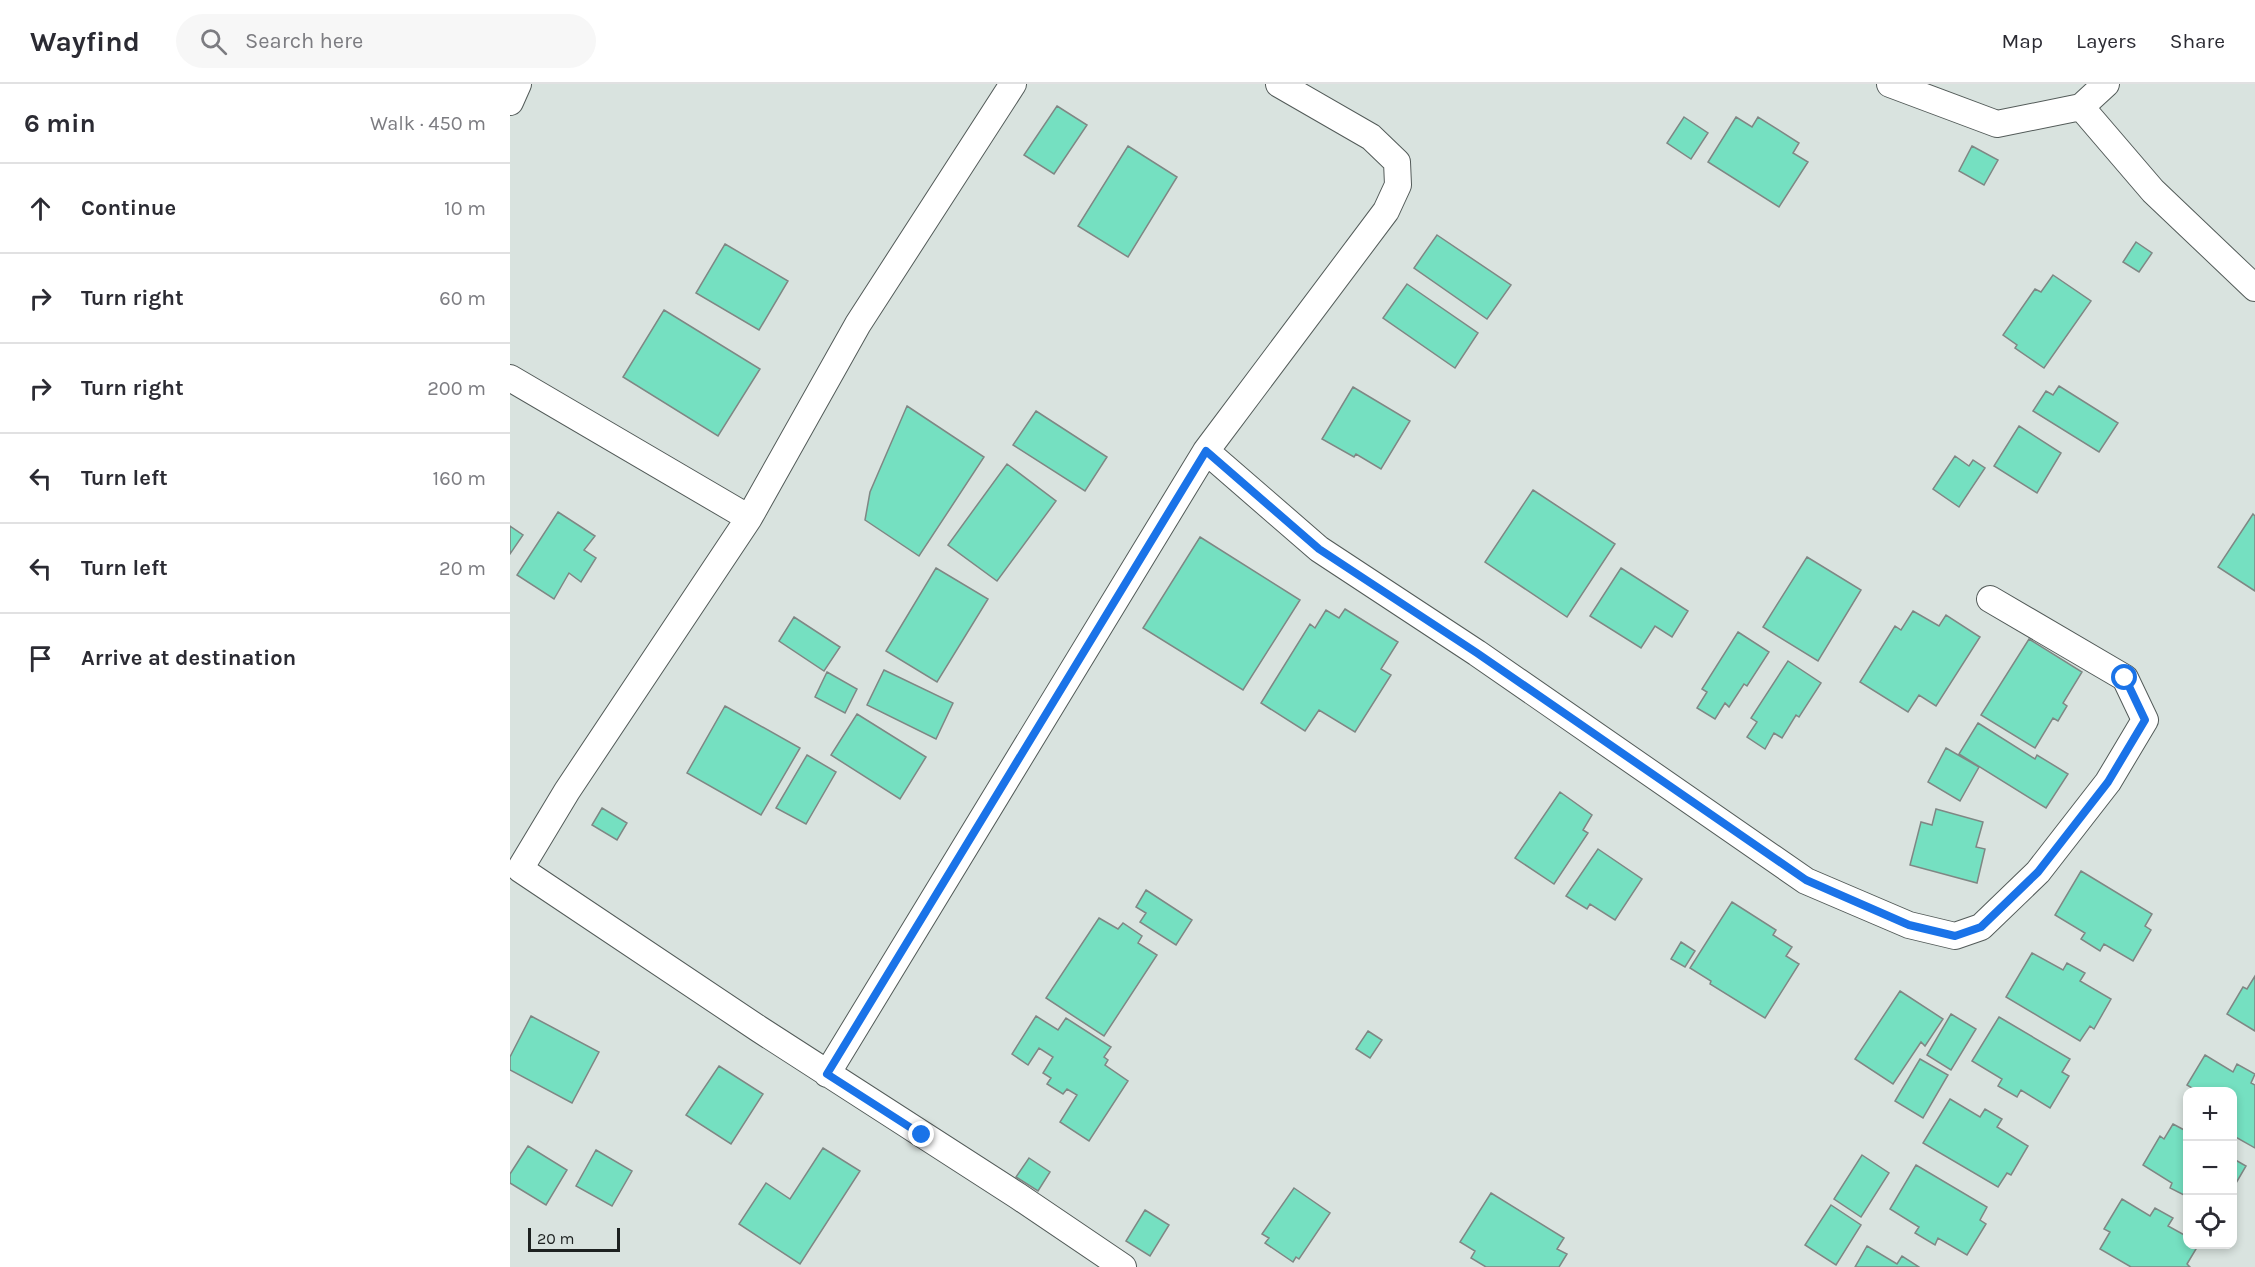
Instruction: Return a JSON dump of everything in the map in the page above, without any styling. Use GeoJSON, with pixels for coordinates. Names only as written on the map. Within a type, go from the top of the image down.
{"type":"FeatureCollection","features":[{"type":"Feature","properties":{"kind":"street"},"geometry":{"type":"LineString","coordinates":[[510,102],[518,84]]}},
{"type":"Feature","properties":{"kind":"street"},"geometry":{"type":"LineString","coordinates":[[1013,84],[858,324],[749,518],[567,791],[515,877],[1018,1196],[1123,1267]]}},
{"type":"Feature","properties":{"kind":"street"},"geometry":{"type":"LineString","coordinates":[[827,1074],[1206,451],[1386,211],[1398,185],[1397,162],[1371,136],[1279,84]]}},
{"type":"Feature","properties":{"kind":"street"},"geometry":{"type":"LineString","coordinates":[[1890,84],[1997,124],[2081,106],[2106,84]]}},
{"type":"Feature","properties":{"kind":"street"},"geometry":{"type":"LineString","coordinates":[[2081,106],[2152,191],[2255,288]]}},
{"type":"Feature","properties":{"kind":"street"},"geometry":{"type":"LineString","coordinates":[[510,378],[749,518]]}},
{"type":"Feature","properties":{"kind":"street"},"geometry":{"type":"LineString","coordinates":[[1206,451],[1319,549],[1477,653],[1806,880],[1909,925],[1955,936],[1981,927],[2038,872],[2108,782],[2145,720],[2125,678],[1990,599]]}},
{"type":"Feature","properties":{"kind":"building"},"geometry":{"type":"Polygon","coordinates":[[[1057,106],[1087,125],[1054,174],[1024,155],[1057,106]]]}},
{"type":"Feature","properties":{"kind":"building"},"geometry":{"type":"Polygon","coordinates":[[[1684,117],[1708,133],[1691,159],[1667,143],[1684,117]]]}},
{"type":"Feature","properties":{"kind":"building"},"geometry":{"type":"Polygon","coordinates":[[[1736,117],[1752,127],[1758,117],[1799,143],[1793,153],[1808,162],[1779,207],[1708,162],[1736,117]]]}},
{"type":"Feature","properties":{"kind":"building"},"geometry":{"type":"Polygon","coordinates":[[[1128,146],[1177,177],[1128,257],[1078,226],[1128,146]]]}},
{"type":"Feature","properties":{"kind":"building"},"geometry":{"type":"Polygon","coordinates":[[[1972,146],[1998,160],[1984,185],[1959,171],[1972,146]]]}},
{"type":"Feature","properties":{"kind":"building"},"geometry":{"type":"Polygon","coordinates":[[[1437,235],[1511,285],[1487,319],[1414,268],[1437,235]]]}},
{"type":"Feature","properties":{"kind":"building"},"geometry":{"type":"Polygon","coordinates":[[[2136,242],[2152,253],[2139,272],[2123,262],[2136,242]]]}},
{"type":"Feature","properties":{"kind":"building"},"geometry":{"type":"Polygon","coordinates":[[[725,244],[788,281],[759,330],[696,293],[725,244]]]}},
{"type":"Feature","properties":{"kind":"building"},"geometry":{"type":"Polygon","coordinates":[[[2053,275],[2091,301],[2044,368],[2015,348],[2017,345],[2003,335],[2035,289],[2041,292],[2053,275]]]}},
{"type":"Feature","properties":{"kind":"building"},"geometry":{"type":"Polygon","coordinates":[[[1407,284],[1478,333],[1455,368],[1383,318],[1407,284]]]}},
{"type":"Feature","properties":{"kind":"building"},"geometry":{"type":"Polygon","coordinates":[[[664,310],[760,369],[718,436],[623,377],[664,310]]]}},
{"type":"Feature","properties":{"kind":"building"},"geometry":{"type":"Polygon","coordinates":[[[2059,386],[2118,423],[2099,452],[2033,411],[2046,391],[2053,395],[2059,386]]]}},
{"type":"Feature","properties":{"kind":"building"},"geometry":{"type":"Polygon","coordinates":[[[1353,387],[1410,421],[1381,469],[1356,454],[1354,457],[1322,439],[1353,387]]]}},
{"type":"Feature","properties":{"kind":"building"},"geometry":{"type":"Polygon","coordinates":[[[907,406],[984,457],[919,556],[865,520],[870,492],[907,406]]]}},
{"type":"Feature","properties":{"kind":"building"},"geometry":{"type":"Polygon","coordinates":[[[1036,411],[1107,457],[1085,491],[1013,445],[1036,411]]]}},
{"type":"Feature","properties":{"kind":"building"},"geometry":{"type":"Polygon","coordinates":[[[2019,426],[2061,453],[2037,493],[1994,466],[2019,426]]]}},
{"type":"Feature","properties":{"kind":"building"},"geometry":{"type":"Polygon","coordinates":[[[1955,456],[1969,466],[1973,460],[1985,468],[1959,507],[1933,489],[1955,456]]]}},
{"type":"Feature","properties":{"kind":"building"},"geometry":{"type":"Polygon","coordinates":[[[1007,464],[1056,501],[997,581],[948,545],[1007,464]]]}},
{"type":"Feature","properties":{"kind":"building"},"geometry":{"type":"Polygon","coordinates":[[[1533,490],[1615,544],[1567,617],[1485,562],[1533,490]]]}},
{"type":"Feature","properties":{"kind":"building"},"geometry":{"type":"Polygon","coordinates":[[[558,512],[595,536],[584,550],[596,558],[581,582],[569,573],[554,599],[517,575],[558,512]]]}},
{"type":"Feature","properties":{"kind":"building"},"geometry":{"type":"Polygon","coordinates":[[[2253,514],[2255,516],[2255,591],[2218,567],[2253,514]]]}},
{"type":"Feature","properties":{"kind":"building"},"geometry":{"type":"Polygon","coordinates":[[[510,526],[523,535],[510,554],[510,526]]]}},
{"type":"Feature","properties":{"kind":"building"},"geometry":{"type":"Polygon","coordinates":[[[1200,537],[1300,600],[1243,690],[1143,628],[1200,537]]]}},
{"type":"Feature","properties":{"kind":"building"},"geometry":{"type":"Polygon","coordinates":[[[1807,557],[1861,590],[1818,661],[1763,627],[1807,557]]]}},
{"type":"Feature","properties":{"kind":"building"},"geometry":{"type":"Polygon","coordinates":[[[936,568],[988,599],[937,682],[886,651],[936,568]]]}},
{"type":"Feature","properties":{"kind":"building"},"geometry":{"type":"Polygon","coordinates":[[[1621,568],[1688,611],[1672,637],[1655,626],[1641,648],[1590,616],[1621,568]]]}},
{"type":"Feature","properties":{"kind":"building"},"geometry":{"type":"Polygon","coordinates":[[[1345,609],[1398,642],[1381,669],[1391,675],[1355,732],[1319,710],[1305,731],[1261,703],[1310,624],[1315,628],[1326,610],[1339,618],[1345,609]]]}},
{"type":"Feature","properties":{"kind":"building"},"geometry":{"type":"Polygon","coordinates":[[[1913,611],[1939,626],[1946,615],[1980,637],[1936,706],[1919,695],[1908,712],[1860,682],[1895,626],[1901,630],[1913,611]]]}},
{"type":"Feature","properties":{"kind":"building"},"geometry":{"type":"Polygon","coordinates":[[[794,617],[840,647],[824,671],[779,641],[794,617]]]}},
{"type":"Feature","properties":{"kind":"building"},"geometry":{"type":"Polygon","coordinates":[[[1738,632],[1769,652],[1747,686],[1744,684],[1729,707],[1725,703],[1715,719],[1697,708],[1707,692],[1702,689],[1738,632]]]}},
{"type":"Feature","properties":{"kind":"building"},"geometry":{"type":"Polygon","coordinates":[[[2029,639],[2082,672],[2063,703],[2067,706],[2058,721],[2053,718],[2035,748],[1981,715],[2029,639]]]}},
{"type":"Feature","properties":{"kind":"building"},"geometry":{"type":"Polygon","coordinates":[[[1788,661],[1821,683],[1799,717],[1796,715],[1782,738],[1774,733],[1765,749],[1747,737],[1757,722],[1751,718],[1788,661]]]}},
{"type":"Feature","properties":{"kind":"building"},"geometry":{"type":"Polygon","coordinates":[[[884,670],[953,703],[936,739],[867,705],[884,670]]]}},
{"type":"Feature","properties":{"kind":"building"},"geometry":{"type":"Polygon","coordinates":[[[827,672],[857,689],[845,713],[815,697],[827,672]]]}},
{"type":"Feature","properties":{"kind":"building"},"geometry":{"type":"Polygon","coordinates":[[[725,706],[800,748],[761,815],[687,773],[725,706]]]}},
{"type":"Feature","properties":{"kind":"building"},"geometry":{"type":"Polygon","coordinates":[[[857,714],[926,757],[900,799],[831,755],[857,714]]]}},
{"type":"Feature","properties":{"kind":"building"},"geometry":{"type":"Polygon","coordinates":[[[1978,723],[2035,759],[2037,755],[2068,774],[2046,808],[1959,754],[1978,723]]]}},
{"type":"Feature","properties":{"kind":"building"},"geometry":{"type":"Polygon","coordinates":[[[1946,748],[1979,767],[1960,801],[1928,782],[1946,748]]]}},
{"type":"Feature","properties":{"kind":"building"},"geometry":{"type":"Polygon","coordinates":[[[807,755],[836,772],[806,824],[776,808],[807,755]]]}},
{"type":"Feature","properties":{"kind":"building"},"geometry":{"type":"Polygon","coordinates":[[[1560,792],[1592,815],[1583,830],[1588,833],[1554,884],[1515,858],[1560,792]]]}},
{"type":"Feature","properties":{"kind":"building"},"geometry":{"type":"Polygon","coordinates":[[[602,808],[627,823],[617,840],[592,825],[602,808]]]}},
{"type":"Feature","properties":{"kind":"building"},"geometry":{"type":"Polygon","coordinates":[[[1936,809],[1983,822],[1976,847],[1985,849],[1977,883],[1910,865],[1921,822],[1932,825],[1936,809]]]}},
{"type":"Feature","properties":{"kind":"building"},"geometry":{"type":"Polygon","coordinates":[[[1598,849],[1642,879],[1615,920],[1590,904],[1587,909],[1566,896],[1598,849]]]}},
{"type":"Feature","properties":{"kind":"building"},"geometry":{"type":"Polygon","coordinates":[[[2081,871],[2152,914],[2145,926],[2151,930],[2133,961],[2104,944],[2100,951],[2081,939],[2085,933],[2055,915],[2081,871]]]}},
{"type":"Feature","properties":{"kind":"building"},"geometry":{"type":"Polygon","coordinates":[[[1146,890],[1192,920],[1176,945],[1140,922],[1146,913],[1136,907],[1146,890]]]}},
{"type":"Feature","properties":{"kind":"building"},"geometry":{"type":"Polygon","coordinates":[[[1732,902],[1776,930],[1773,935],[1792,947],[1786,956],[1799,964],[1765,1018],[1710,984],[1711,981],[1690,968],[1732,902]]]}},
{"type":"Feature","properties":{"kind":"building"},"geometry":{"type":"Polygon","coordinates":[[[1099,918],[1118,929],[1123,923],[1142,936],[1138,943],[1157,955],[1104,1036],[1046,998],[1099,918]]]}},
{"type":"Feature","properties":{"kind":"building"},"geometry":{"type":"Polygon","coordinates":[[[1681,942],[1695,951],[1685,967],[1671,959],[1681,942]]]}},
{"type":"Feature","properties":{"kind":"building"},"geometry":{"type":"Polygon","coordinates":[[[2032,953],[2063,970],[2067,963],[2085,973],[2080,981],[2111,999],[2094,1029],[2090,1026],[2080,1041],[2006,997],[2032,953]]]}},
{"type":"Feature","properties":{"kind":"building"},"geometry":{"type":"Polygon","coordinates":[[[2255,976],[2255,1031],[2227,1014],[2243,987],[2247,989],[2255,976]]]}},
{"type":"Feature","properties":{"kind":"building"},"geometry":{"type":"Polygon","coordinates":[[[1900,991],[1943,1019],[1925,1046],[1921,1042],[1893,1084],[1855,1059],[1900,991]]]}},
{"type":"Feature","properties":{"kind":"building"},"geometry":{"type":"Polygon","coordinates":[[[1951,1014],[1976,1029],[1951,1070],[1927,1055],[1951,1014]]]}},
{"type":"Feature","properties":{"kind":"building"},"geometry":{"type":"Polygon","coordinates":[[[531,1016],[599,1052],[572,1103],[510,1070],[510,1057],[531,1016]]]}},
{"type":"Feature","properties":{"kind":"building"},"geometry":{"type":"Polygon","coordinates":[[[1036,1016],[1058,1030],[1066,1018],[1111,1047],[1104,1057],[1108,1060],[1105,1065],[1128,1081],[1089,1141],[1060,1122],[1077,1095],[1067,1089],[1063,1094],[1047,1084],[1051,1078],[1043,1073],[1053,1057],[1039,1048],[1028,1065],[1012,1054],[1036,1016]]]}},
{"type":"Feature","properties":{"kind":"building"},"geometry":{"type":"Polygon","coordinates":[[[1999,1017],[2070,1059],[2062,1072],[2069,1076],[2050,1108],[2021,1090],[2017,1097],[1998,1086],[2002,1079],[1972,1061],[1999,1017]]]}},
{"type":"Feature","properties":{"kind":"building"},"geometry":{"type":"Polygon","coordinates":[[[1368,1031],[1382,1040],[1370,1058],[1356,1049],[1368,1031]]]}},
{"type":"Feature","properties":{"kind":"building"},"geometry":{"type":"Polygon","coordinates":[[[2205,1055],[2233,1072],[2237,1064],[2255,1074],[2251,1083],[2255,1085],[2255,1148],[2237,1138],[2237,1087],[2190,1087],[2187,1085],[2205,1055]]]}},
{"type":"Feature","properties":{"kind":"building"},"geometry":{"type":"Polygon","coordinates":[[[1920,1059],[1948,1075],[1923,1118],[1895,1101],[1920,1059]]]}},
{"type":"Feature","properties":{"kind":"building"},"geometry":{"type":"Polygon","coordinates":[[[719,1066],[763,1094],[731,1144],[686,1115],[719,1066]]]}},
{"type":"Feature","properties":{"kind":"building"},"geometry":{"type":"Polygon","coordinates":[[[1950,1099],[1980,1117],[1985,1109],[2002,1119],[1997,1127],[2028,1146],[2011,1175],[2007,1173],[1998,1187],[1923,1143],[1950,1099]]]}},
{"type":"Feature","properties":{"kind":"building"},"geometry":{"type":"Polygon","coordinates":[[[2173,1124],[2183,1129],[2183,1194],[2170,1188],[2172,1183],[2143,1165],[2160,1136],[2164,1139],[2173,1124]]]}},
{"type":"Feature","properties":{"kind":"building"},"geometry":{"type":"Polygon","coordinates":[[[528,1146],[567,1170],[546,1205],[510,1183],[510,1174],[528,1146]]]}},
{"type":"Feature","properties":{"kind":"building"},"geometry":{"type":"Polygon","coordinates":[[[823,1148],[860,1171],[800,1264],[739,1224],[766,1183],[790,1199],[823,1148]]]}},
{"type":"Feature","properties":{"kind":"building"},"geometry":{"type":"Polygon","coordinates":[[[596,1150],[632,1171],[612,1206],[576,1186],[596,1150]]]}},
{"type":"Feature","properties":{"kind":"building"},"geometry":{"type":"Polygon","coordinates":[[[1862,1155],[1889,1173],[1861,1217],[1834,1199],[1862,1155]]]}},
{"type":"Feature","properties":{"kind":"building"},"geometry":{"type":"Polygon","coordinates":[[[1029,1158],[1050,1172],[1038,1191],[1016,1177],[1029,1158]]]}},
{"type":"Feature","properties":{"kind":"building"},"geometry":{"type":"Polygon","coordinates":[[[2237,1161],[2246,1166],[2237,1181],[2237,1161]]]}},
{"type":"Feature","properties":{"kind":"building"},"geometry":{"type":"Polygon","coordinates":[[[1916,1165],[1987,1207],[1980,1220],[1986,1224],[1967,1255],[1938,1238],[1935,1245],[1915,1233],[1919,1227],[1890,1209],[1916,1165]]]}},
{"type":"Feature","properties":{"kind":"building"},"geometry":{"type":"Polygon","coordinates":[[[1294,1188],[1330,1213],[1299,1259],[1296,1257],[1293,1262],[1265,1243],[1269,1238],[1262,1234],[1294,1188]]]}},
{"type":"Feature","properties":{"kind":"building"},"geometry":{"type":"Polygon","coordinates":[[[1491,1193],[1564,1238],[1557,1249],[1567,1254],[1559,1267],[1486,1267],[1471,1258],[1475,1251],[1460,1242],[1491,1193]]]}},
{"type":"Feature","properties":{"kind":"building"},"geometry":{"type":"Polygon","coordinates":[[[2122,1199],[2150,1216],[2155,1208],[2173,1218],[2168,1226],[2183,1234],[2183,1249],[2196,1249],[2187,1264],[2190,1267],[2131,1267],[2100,1249],[2110,1232],[2104,1229],[2122,1199]]]}},
{"type":"Feature","properties":{"kind":"building"},"geometry":{"type":"Polygon","coordinates":[[[1831,1205],[1861,1225],[1836,1265],[1805,1245],[1831,1205]]]}},
{"type":"Feature","properties":{"kind":"building"},"geometry":{"type":"Polygon","coordinates":[[[1145,1210],[1169,1225],[1150,1256],[1126,1241],[1145,1210]]]}},
{"type":"Feature","properties":{"kind":"building"},"geometry":{"type":"Polygon","coordinates":[[[1867,1246],[1897,1264],[1902,1256],[1919,1267],[1855,1267],[1867,1246]]]}},
{"type":"Feature","properties":{"kind":"route"},"geometry":{"type":"LineString","coordinates":[[922,1135],[827,1074],[1206,451],[1319,549],[1477,653],[1806,880],[1909,925],[1955,936],[1981,927],[2038,872],[2108,782],[2145,720],[2125,678]]}}]}
